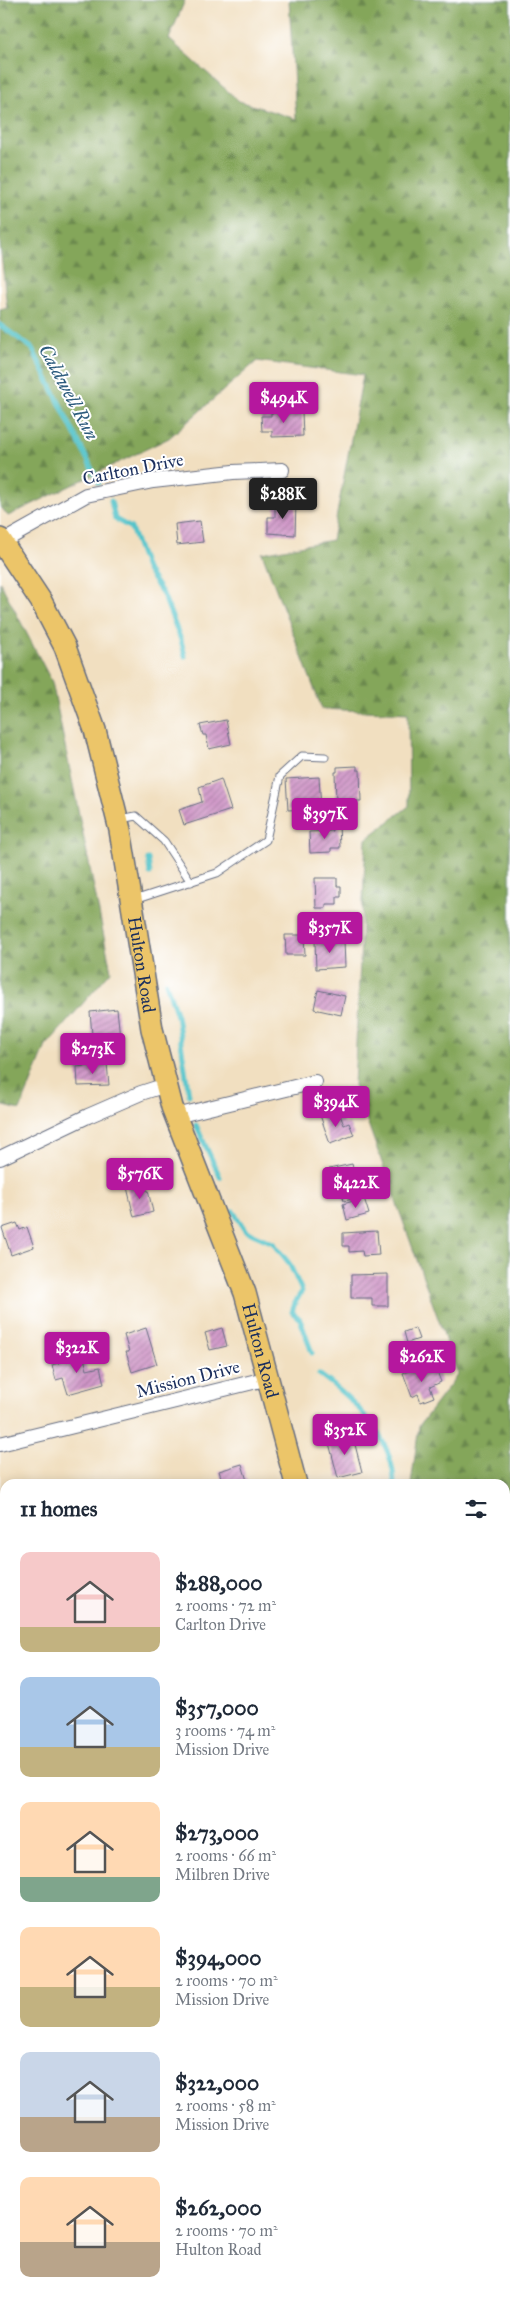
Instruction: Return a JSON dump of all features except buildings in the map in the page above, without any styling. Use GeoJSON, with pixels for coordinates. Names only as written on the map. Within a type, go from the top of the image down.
{"type":"FeatureCollection","features":[{"type":"Feature","properties":{"kind":"main road","name":"Hulton Road"},"geometry":{"type":"LineString","coordinates":[[1,540],[41,601],[65,647],[95,730],[118,819],[152,1028],[166,1085],[176,1116],[245,1293],[295,1479]]}},
{"type":"Feature","properties":{"kind":"street","name":"Carlton Drive"},"geometry":{"type":"LineString","coordinates":[[1,540],[86,495],[153,481],[233,472],[282,470]]}},
{"type":"Feature","properties":{"kind":"street"},"geometry":{"type":"LineString","coordinates":[[176,1116],[315,1082]]}},
{"type":"Feature","properties":{"kind":"street"},"geometry":{"type":"LineString","coordinates":[[0,1158],[88,1116],[141,1093],[166,1085]]}},
{"type":"Feature","properties":{"kind":"street","name":"Mission Drive"},"geometry":{"type":"LineString","coordinates":[[0,1444],[269,1378]]}},
{"type":"Feature","properties":{"kind":"lane"},"geometry":{"type":"LineString","coordinates":[[132,901],[217,873],[266,840],[280,776],[302,756],[325,757]]}},
{"type":"Feature","properties":{"kind":"lane"},"geometry":{"type":"LineString","coordinates":[[118,819],[136,816],[164,841],[190,882]]}},
{"type":"Feature","properties":{"kind":"green space"},"geometry":{"type":"Polygon","coordinates":[[[0,0],[185,0],[169,39],[239,101],[296,119],[289,0],[510,0],[510,1479],[412,1479],[419,1426],[458,1374],[354,1085],[366,839],[409,806],[408,713],[322,709],[262,553],[332,540],[363,375],[257,361],[169,438],[8,516],[0,506],[0,310],[7,308],[0,244],[0,0]]]}},
{"type":"Feature","properties":{"kind":"green space"},"geometry":{"type":"Polygon","coordinates":[[[0,582],[52,682],[111,971],[46,1046],[20,1110],[0,1105],[0,582]]]}},
{"type":"Feature","properties":{"kind":"waterway","name":"Caldwell Run"},"geometry":{"type":"LineString","coordinates":[[0,325],[32,348],[99,483]]}},
{"type":"Feature","properties":{"kind":"waterway","name":"Caldwell Run"},"geometry":{"type":"LineString","coordinates":[[111,501],[115,519],[131,528],[146,569],[163,594],[181,640],[185,656]]}},
{"type":"Feature","properties":{"kind":"waterway","name":"Caldwell Run"},"geometry":{"type":"LineString","coordinates":[[148,859],[150,873]]}},
{"type":"Feature","properties":{"kind":"waterway","name":"Caldwell Run"},"geometry":{"type":"LineString","coordinates":[[166,983],[177,1016],[189,1095]]}},
{"type":"Feature","properties":{"kind":"waterway","name":"Caldwell Run"},"geometry":{"type":"LineString","coordinates":[[196,1125],[220,1177]]}},
{"type":"Feature","properties":{"kind":"waterway","name":"Caldwell Run"},"geometry":{"type":"LineString","coordinates":[[233,1211],[246,1231],[273,1243],[289,1263],[302,1291],[292,1312],[300,1319],[312,1353]]}},
{"type":"Feature","properties":{"kind":"waterway","name":"Caldwell Run"},"geometry":{"type":"LineString","coordinates":[[319,1374],[345,1395],[369,1421],[387,1451],[393,1479]]}}]}
